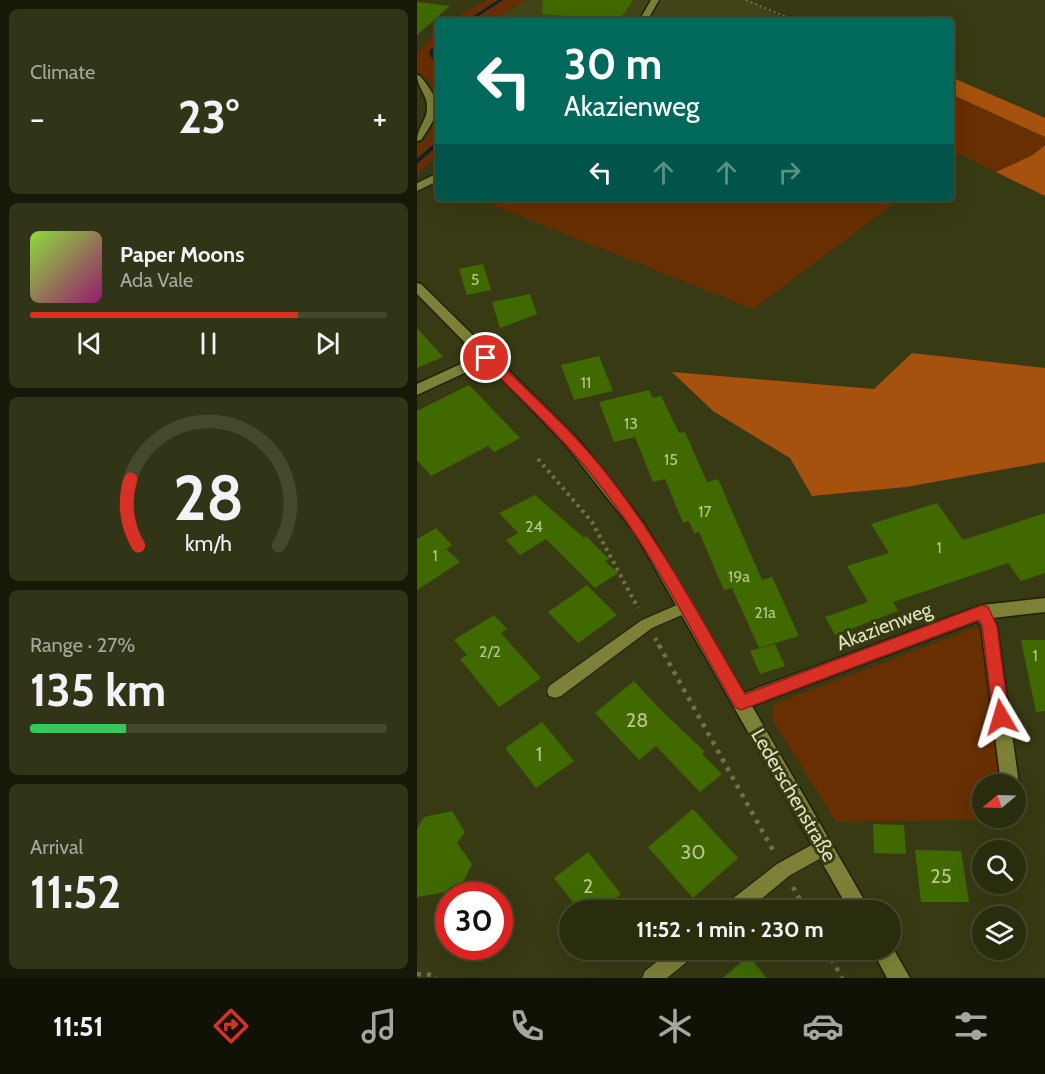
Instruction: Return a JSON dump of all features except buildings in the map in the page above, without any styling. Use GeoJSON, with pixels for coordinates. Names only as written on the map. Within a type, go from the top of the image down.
{"type":"FeatureCollection","features":[{"type":"Feature","properties":{"kind":"street"},"geometry":{"type":"LineString","coordinates":[[645,18],[655,0]]}},
{"type":"Feature","properties":{"kind":"street"},"geometry":{"type":"LineString","coordinates":[[417,78],[429,92],[433,110],[417,138]]}},
{"type":"Feature","properties":{"kind":"street"},"geometry":{"type":"LineString","coordinates":[[417,188],[435,178]]}},
{"type":"Feature","properties":{"kind":"street","name":"Lederschenstraße"},"geometry":{"type":"LineString","coordinates":[[417,287],[570,440],[640,529],[854,900]]}},
{"type":"Feature","properties":{"kind":"street"},"geometry":{"type":"LineString","coordinates":[[417,390],[486,358]]}},
{"type":"Feature","properties":{"kind":"street","name":"Akazienweg"},"geometry":{"type":"LineString","coordinates":[[741,702],[982,612],[1045,605]]}},
{"type":"Feature","properties":{"kind":"street"},"geometry":{"type":"LineString","coordinates":[[982,612],[989,626],[1009,774]]}},
{"type":"Feature","properties":{"kind":"street"},"geometry":{"type":"LineString","coordinates":[[888,960],[899,978]]}},
{"type":"Feature","properties":{"kind":"lane"},"geometry":{"type":"LineString","coordinates":[[555,691],[647,624],[684,608]]}},
{"type":"Feature","properties":{"kind":"lane"},"geometry":{"type":"LineString","coordinates":[[746,900],[783,870],[824,848]]}},
{"type":"Feature","properties":{"kind":"lane"},"geometry":{"type":"LineString","coordinates":[[652,978],[674,960]]}},
{"type":"Feature","properties":{"kind":"path"},"geometry":{"type":"LineString","coordinates":[[746,0],[786,18]]}},
{"type":"Feature","properties":{"kind":"path"},"geometry":{"type":"LineString","coordinates":[[538,459],[592,522],[800,900]]}},
{"type":"Feature","properties":{"kind":"path"},"geometry":{"type":"LineString","coordinates":[[832,960],[842,978]]}},
{"type":"Feature","properties":{"kind":"path"},"geometry":{"type":"LineString","coordinates":[[417,975],[434,975],[436,978]]}},
{"type":"Feature","properties":{"kind":"shaded area"},"geometry":{"type":"Polygon","coordinates":[[[487,0],[526,0],[496,18],[454,18],[487,0]]]}},
{"type":"Feature","properties":{"kind":"shaded area"},"geometry":{"type":"Polygon","coordinates":[[[526,0],[748,0],[783,18],[496,18],[526,0]]]}},
{"type":"Feature","properties":{"kind":"shaded area"},"geometry":{"type":"Polygon","coordinates":[[[435,33],[435,90],[417,71],[417,53],[435,33]]]}},
{"type":"Feature","properties":{"kind":"shaded area"},"geometry":{"type":"Polygon","coordinates":[[[954,78],[1045,118],[1045,137],[954,95],[954,78]]]}},
{"type":"Feature","properties":{"kind":"shaded area"},"geometry":{"type":"Polygon","coordinates":[[[954,95],[1045,137],[1045,145],[1033,155],[996,172],[960,154],[954,158],[954,95]]]}},
{"type":"Feature","properties":{"kind":"shaded area"},"geometry":{"type":"Polygon","coordinates":[[[435,120],[435,158],[417,174],[417,146],[427,137],[435,120]]]}},
{"type":"Feature","properties":{"kind":"shaded area"},"geometry":{"type":"Polygon","coordinates":[[[1045,145],[1045,196],[996,172],[1033,155],[1045,145]]]}},
{"type":"Feature","properties":{"kind":"shaded area"},"geometry":{"type":"Polygon","coordinates":[[[483,201],[897,201],[753,309],[483,201]]]}},
{"type":"Feature","properties":{"kind":"shaded area"},"geometry":{"type":"Polygon","coordinates":[[[912,353],[1045,368],[1045,462],[906,487],[812,496],[790,458],[713,411],[672,372],[874,389],[912,353]]]}},
{"type":"Feature","properties":{"kind":"shaded area"},"geometry":{"type":"Polygon","coordinates":[[[977,627],[986,634],[1002,774],[972,774],[972,820],[836,822],[772,719],[774,704],[977,627]]]}},
{"type":"Feature","properties":{"kind":"waterway"},"geometry":{"type":"LineString","coordinates":[[473,18],[501,0]]}},
{"type":"Feature","properties":{"kind":"waterway"},"geometry":{"type":"LineString","coordinates":[[435,48],[431,52],[435,61]]}},
{"type":"Feature","properties":{"kind":"waterway"},"geometry":{"type":"LineString","coordinates":[[417,162],[435,145]]}},
{"type":"Feature","properties":{"kind":"route"},"geometry":{"type":"LineString","coordinates":[[486,358],[570,440],[640,529],[684,608],[741,702],[982,612],[989,626],[1001,717]]}}]}
